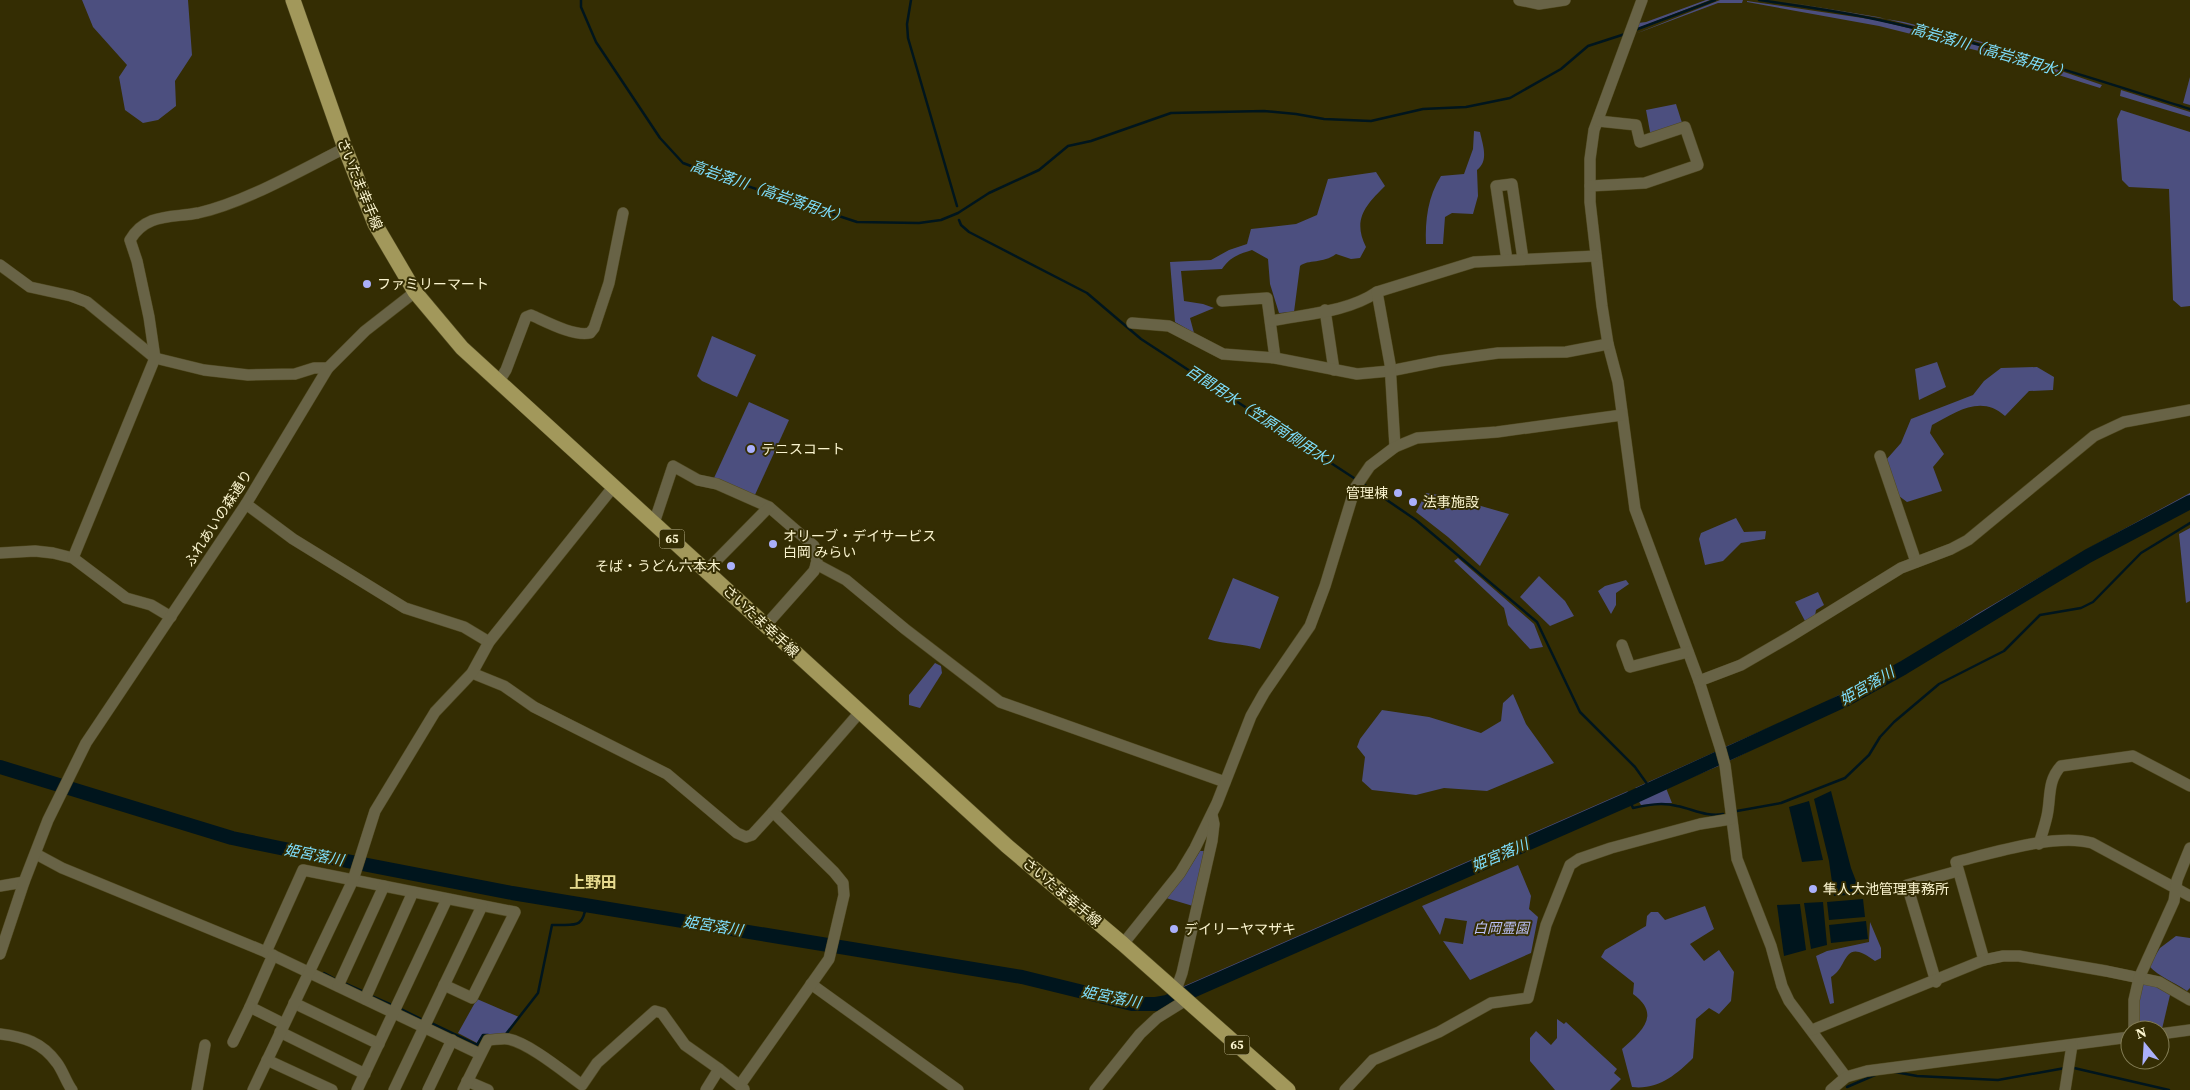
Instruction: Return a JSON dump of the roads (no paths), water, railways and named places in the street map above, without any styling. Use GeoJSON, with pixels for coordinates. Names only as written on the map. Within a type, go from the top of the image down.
{"type":"FeatureCollection","features":[{"type":"Feature","properties":{"kind":"main road","name":"さいたま幸手線"},"geometry":{"type":"LineString","coordinates":[[293,0],[345,148],[375,224],[414,292],[462,348],[1007,846],[1123,944],[1288,1090]]}},
{"type":"Feature","properties":{"kind":"street"},"geometry":{"type":"LineString","coordinates":[[1519,0],[1539,4],[1565,0]]}},
{"type":"Feature","properties":{"kind":"street"},"geometry":{"type":"LineString","coordinates":[[1642,0],[1598,121],[1590,159],[1590,202],[1596,256],[1608,344],[1618,382],[1635,509],[1699,682],[1720,747],[1725,765],[1737,859],[1771,946],[1782,986],[1789,1001],[1846,1077]]}},
{"type":"Feature","properties":{"kind":"street"},"geometry":{"type":"LineString","coordinates":[[1590,186],[1645,183],[1698,165],[1685,127],[1640,142],[1636,125],[1598,121]]}},
{"type":"Feature","properties":{"kind":"street"},"geometry":{"type":"LineString","coordinates":[[72,558],[155,358],[147,307],[137,261],[130,240],[136,230],[154,219],[198,213],[234,202],[345,148]]}},
{"type":"Feature","properties":{"kind":"street"},"geometry":{"type":"LineString","coordinates":[[1507,260],[1496,186],[1512,184],[1523,259]]}},
{"type":"Feature","properties":{"kind":"street"},"geometry":{"type":"LineString","coordinates":[[499,381],[506,370],[526,317],[530,315],[584,335],[590,333],[594,328],[609,283],[623,213]]}},
{"type":"Feature","properties":{"kind":"street"},"geometry":{"type":"LineString","coordinates":[[1271,321],[1364,301],[1377,292],[1474,262],[1596,256]]}},
{"type":"Feature","properties":{"kind":"street"},"geometry":{"type":"LineString","coordinates":[[0,265],[30,287],[71,296],[87,302],[155,358],[204,370],[248,375],[295,374],[314,368],[328,368]]}},
{"type":"Feature","properties":{"kind":"street","name":"ふれあいの森通り"},"geometry":{"type":"LineString","coordinates":[[36,854],[60,792],[86,743],[246,504],[328,368],[365,331],[414,292]]}},
{"type":"Feature","properties":{"kind":"street"},"geometry":{"type":"LineString","coordinates":[[1377,292],[1390,371],[1395,446]]}},
{"type":"Feature","properties":{"kind":"street"},"geometry":{"type":"LineString","coordinates":[[1222,301],[1267,298],[1275,358]]}},
{"type":"Feature","properties":{"kind":"street"},"geometry":{"type":"LineString","coordinates":[[1325,310],[1334,370]]}},
{"type":"Feature","properties":{"kind":"street"},"geometry":{"type":"LineString","coordinates":[[1132,323],[1169,326],[1223,354],[1275,358],[1357,374],[1390,371],[1440,361],[1498,353],[1566,352],[1608,344]]}},
{"type":"Feature","properties":{"kind":"street"},"geometry":{"type":"LineString","coordinates":[[1699,682],[1741,665],[1901,568],[1951,550],[1968,540],[2094,436],[2124,422],[2190,410]]}},
{"type":"Feature","properties":{"kind":"street"},"geometry":{"type":"LineString","coordinates":[[1123,944],[1180,873],[1196,848],[1212,814],[1251,716],[1310,626],[1325,586],[1355,488],[1370,466],[1395,446],[1417,438],[1497,432],[1622,415]]}},
{"type":"Feature","properties":{"kind":"street"},"geometry":{"type":"LineString","coordinates":[[1880,456],[1916,562]]}},
{"type":"Feature","properties":{"kind":"street"},"geometry":{"type":"LineString","coordinates":[[654,523],[673,466],[698,480],[717,484],[769,507],[814,546],[817,555],[814,570],[766,625]]}},
{"type":"Feature","properties":{"kind":"street"},"geometry":{"type":"LineString","coordinates":[[255,1090],[267,1060],[354,877],[375,811],[435,712],[472,673],[489,642],[614,486]]}},
{"type":"Feature","properties":{"kind":"street"},"geometry":{"type":"LineString","coordinates":[[246,504],[293,539],[405,608],[464,627],[489,642]]}},
{"type":"Feature","properties":{"kind":"street"},"geometry":{"type":"LineString","coordinates":[[706,571],[769,507]]}},
{"type":"Feature","properties":{"kind":"street"},"geometry":{"type":"LineString","coordinates":[[0,553],[35,551],[72,558],[126,598],[151,605],[171,616]]}},
{"type":"Feature","properties":{"kind":"street"},"geometry":{"type":"LineString","coordinates":[[816,564],[846,580],[905,629],[1000,702],[1225,782]]}},
{"type":"Feature","properties":{"kind":"street"},"geometry":{"type":"LineString","coordinates":[[1622,645],[1630,667],[1688,652]]}},
{"type":"Feature","properties":{"kind":"street"},"geometry":{"type":"LineString","coordinates":[[472,673],[504,686],[534,707],[667,774],[737,833],[746,837],[752,835],[773,812],[860,712]]}},
{"type":"Feature","properties":{"kind":"street"},"geometry":{"type":"LineString","coordinates":[[2039,844],[2048,814],[2049,792],[2054,774],[2062,766],[2133,756],[2190,786]]}},
{"type":"Feature","properties":{"kind":"street"},"geometry":{"type":"LineString","coordinates":[[488,1090],[465,1085],[488,1040],[507,1039],[518,1042],[544,1057],[582,1085],[597,1063],[655,1011],[662,1013],[685,1045],[743,1087],[828,959],[844,895],[843,883],[834,872],[773,812]]}},
{"type":"Feature","properties":{"kind":"street"},"geometry":{"type":"LineString","coordinates":[[1095,1090],[1140,1034],[1179,993],[1212,841],[1214,824],[1212,814]]}},
{"type":"Feature","properties":{"kind":"street"},"geometry":{"type":"LineString","coordinates":[[1345,1090],[1373,1060],[1439,1032],[1491,1003],[1528,998],[1546,925],[1570,865],[1580,859],[1611,848],[1700,824],[1731,819]]}},
{"type":"Feature","properties":{"kind":"street"},"geometry":{"type":"LineString","coordinates":[[1984,960],[1956,862],[2007,849],[2084,840],[2190,896]]}},
{"type":"Feature","properties":{"kind":"street"},"geometry":{"type":"LineString","coordinates":[[2134,1020],[2134,1000],[2139,978],[2174,901],[2177,880],[2190,848]]}},
{"type":"Feature","properties":{"kind":"street"},"geometry":{"type":"LineString","coordinates":[[0,954],[24,882],[36,854],[62,868],[269,953],[480,1054]]}},
{"type":"Feature","properties":{"kind":"street"},"geometry":{"type":"LineString","coordinates":[[233,1042],[250,1007],[269,953],[303,870],[354,877],[384,886],[515,912],[472,998],[444,985]]}},
{"type":"Feature","properties":{"kind":"street"},"geometry":{"type":"LineString","coordinates":[[1936,982],[1907,885],[1958,871]]}},
{"type":"Feature","properties":{"kind":"street"},"geometry":{"type":"LineString","coordinates":[[0,886],[24,882]]}},
{"type":"Feature","properties":{"kind":"street"},"geometry":{"type":"LineString","coordinates":[[338,986],[384,886]]}},
{"type":"Feature","properties":{"kind":"street"},"geometry":{"type":"LineString","coordinates":[[366,999],[413,892]]}},
{"type":"Feature","properties":{"kind":"street"},"geometry":{"type":"LineString","coordinates":[[358,1090],[447,899]]}},
{"type":"Feature","properties":{"kind":"street"},"geometry":{"type":"LineString","coordinates":[[394,1090],[482,906]]}},
{"type":"Feature","properties":{"kind":"street"},"geometry":{"type":"LineString","coordinates":[[1812,1030],[1936,982],[1984,960],[2003,956],[2019,956],[2159,982],[2190,1000]]}},
{"type":"Feature","properties":{"kind":"street"},"geometry":{"type":"LineString","coordinates":[[811,984],[958,1090]]}},
{"type":"Feature","properties":{"kind":"street"},"geometry":{"type":"LineString","coordinates":[[294,1003],[379,1044]]}},
{"type":"Feature","properties":{"kind":"street"},"geometry":{"type":"LineString","coordinates":[[250,1007],[282,1028],[365,1074]]}},
{"type":"Feature","properties":{"kind":"street"},"geometry":{"type":"LineString","coordinates":[[2170,1033],[2190,1030]]}},
{"type":"Feature","properties":{"kind":"street"},"geometry":{"type":"LineString","coordinates":[[0,1034],[26,1037],[40,1046],[57,1063],[72,1090]]}},
{"type":"Feature","properties":{"kind":"street"},"geometry":{"type":"LineString","coordinates":[[1830,1090],[1846,1077],[1867,1071],[2120,1038]]}},
{"type":"Feature","properties":{"kind":"street"},"geometry":{"type":"LineString","coordinates":[[428,1090],[452,1040]]}},
{"type":"Feature","properties":{"kind":"street"},"geometry":{"type":"LineString","coordinates":[[198,1090],[205,1045]]}},
{"type":"Feature","properties":{"kind":"street"},"geometry":{"type":"LineString","coordinates":[[2065,1090],[2072,1045]]}},
{"type":"Feature","properties":{"kind":"street"},"geometry":{"type":"LineString","coordinates":[[267,1060],[332,1090]]}},
{"type":"Feature","properties":{"kind":"street"},"geometry":{"type":"LineString","coordinates":[[706,1090],[719,1069]]}},
{"type":"Feature","properties":{"kind":"waterway","name":"高岩落川（高岩落用水）"},"geometry":{"type":"LineString","coordinates":[[581,0],[581,7],[596,42],[660,138],[683,163],[857,222],[919,223],[941,220],[958,213],[989,193],[1039,170],[1068,146],[1091,141],[1171,113],[1264,111],[1324,119],[1371,121],[1423,109],[1466,107],[1510,98],[1561,69],[1588,46],[1625,34]]}},
{"type":"Feature","properties":{"kind":"waterway","name":"百間用水（笠原南側用水）"},"geometry":{"type":"LineString","coordinates":[[911,0],[907,24],[908,38],[957,206]]}},
{"type":"Feature","properties":{"kind":"waterway","name":"高岩落川（高岩落用水）"},"geometry":{"type":"LineString","coordinates":[[1635,30],[1715,0]]}},
{"type":"Feature","properties":{"kind":"waterway","name":"高岩落川（高岩落用水）"},"geometry":{"type":"LineString","coordinates":[[1759,0],[1849,14],[1919,29],[2036,61],[2190,109]]}},
{"type":"Feature","properties":{"kind":"waterway","name":"百間用水（笠原南側用水）"},"geometry":{"type":"LineString","coordinates":[[959,220],[961,225],[969,232],[1087,293],[1141,339],[1357,480]]}},
{"type":"Feature","properties":{"kind":"waterway","name":"百間用水（笠原南側用水）"},"geometry":{"type":"LineString","coordinates":[[1362,483],[1416,520],[1537,622],[1580,712],[1635,767],[1650,788]]}},
{"type":"Feature","properties":{"kind":"waterway","name":"姫宮落川"},"geometry":{"type":"LineString","coordinates":[[0,767],[232,838],[280,848],[512,893],[1022,977],[1132,1004],[1156,1004],[1167,1002],[1629,799],[1845,700],[1903,668],[2088,556],[2190,502]]}},
{"type":"Feature","properties":{"kind":"waterway","name":"百間用水（笠原南側用水）"},"geometry":{"type":"LineString","coordinates":[[1737,811],[1781,803],[1845,778],[1869,755],[1880,737],[1894,722],[1939,684],[2004,651],[2040,615],[2081,608],[2093,602],[2141,553],[2190,523]]}},
{"type":"Feature","properties":{"kind":"waterway","name":"百間用水（笠原南側用水）"},"geometry":{"type":"LineString","coordinates":[[1629,799],[1633,808],[1666,804],[1705,814],[1723,814]]}},
{"type":"Feature","properties":{"kind":"waterway"},"geometry":{"type":"LineString","coordinates":[[506,1034],[538,993],[552,925],[572,925],[580,922],[583,919],[586,905]]}},
{"type":"Feature","properties":{"kind":"waterway"},"geometry":{"type":"LineString","coordinates":[[324,973],[337,980]]}},
{"type":"Feature","properties":{"kind":"waterway"},"geometry":{"type":"LineString","coordinates":[[344,983],[364,992]]}},
{"type":"Feature","properties":{"kind":"waterway"},"geometry":{"type":"LineString","coordinates":[[369,995],[394,1006]]}},
{"type":"Feature","properties":{"kind":"waterway"},"geometry":{"type":"LineString","coordinates":[[399,1008],[423,1020]]}},
{"type":"Feature","properties":{"kind":"waterway"},"geometry":{"type":"LineString","coordinates":[[431,1023],[477,1045],[483,1035],[488,1035]]}},
{"type":"Feature","properties":{"kind":"waterway"},"geometry":{"type":"LineString","coordinates":[[1895,1072],[1917,1076],[1998,1080],[2065,1068]]}},
{"type":"Feature","properties":{"kind":"waterway"},"geometry":{"type":"LineString","coordinates":[[2074,1068],[2169,1090]]}},
{"type":"Feature","properties":{"kind":"waterway"},"geometry":{"type":"LineString","coordinates":[[1847,1087],[1875,1075]]}},
{"type":"Feature","properties":{"kind":"place","name":"ファミリーマート"},"geometry":{"type":"Point","coordinates":[367,284]}},
{"type":"Feature","properties":{"kind":"place","name":"テニスコート"},"geometry":{"type":"Point","coordinates":[751,449]}},
{"type":"Feature","properties":{"kind":"place","name":"管理棟"},"geometry":{"type":"Point","coordinates":[1398,493]}},
{"type":"Feature","properties":{"kind":"place","name":"法事施設"},"geometry":{"type":"Point","coordinates":[1413,502]}},
{"type":"Feature","properties":{"kind":"place","name":"オリーブ・デイサービス 白岡 みらい"},"geometry":{"type":"Point","coordinates":[773,544]}},
{"type":"Feature","properties":{"kind":"place","name":"そば・うどん六本木"},"geometry":{"type":"Point","coordinates":[731,566]}},
{"type":"Feature","properties":{"kind":"place","name":"隼人大池管理事務所"},"geometry":{"type":"Point","coordinates":[1813,889]}},
{"type":"Feature","properties":{"kind":"place","name":"デイリーヤマザキ"},"geometry":{"type":"Point","coordinates":[1174,929]}},
{"type":"Feature","properties":{"kind":"district","name":"上野田"},"geometry":{"type":"Point","coordinates":[593,882]}},
{"type":"Feature","properties":{"kind":"park label","name":"白岡霊園"},"geometry":{"type":"Point","coordinates":[1501,928]}}]}
